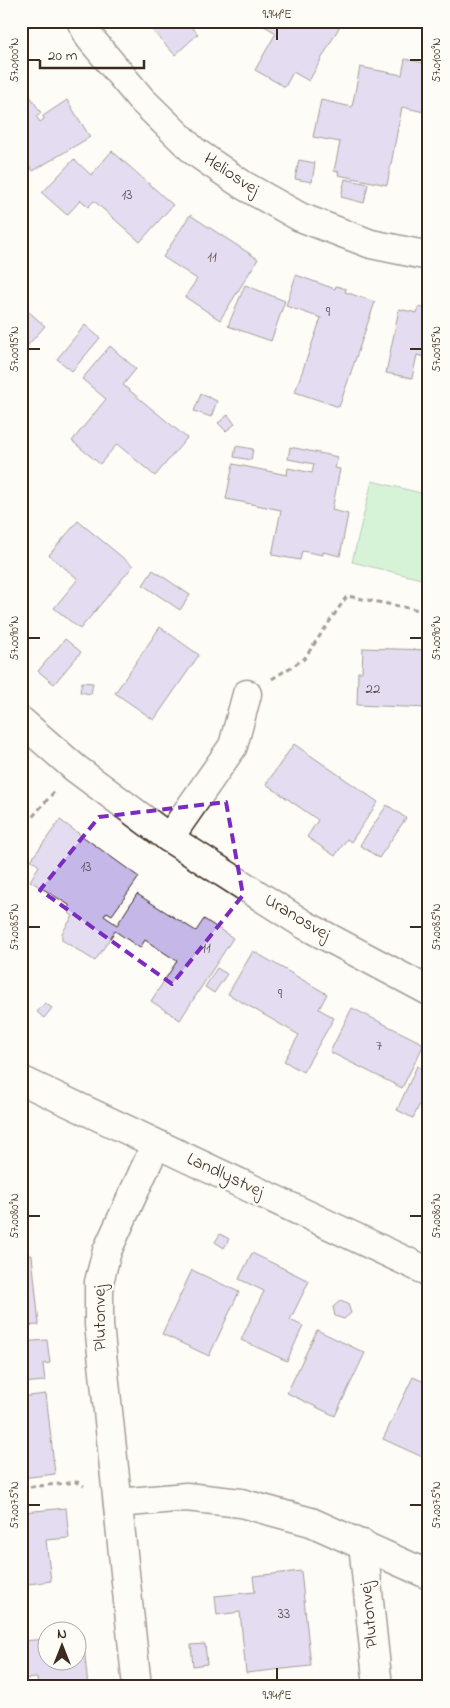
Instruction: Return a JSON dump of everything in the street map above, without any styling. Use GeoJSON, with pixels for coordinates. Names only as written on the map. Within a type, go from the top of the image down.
{"type":"FeatureCollection","features":[{"type":"Feature","properties":{"kind":"street","name":"Heliosvej"},"geometry":{"type":"LineString","coordinates":[[81,21],[90,38],[142,99],[194,150],[243,185],[300,217],[371,244],[429,256]]}},
{"type":"Feature","properties":{"kind":"street"},"geometry":{"type":"LineString","coordinates":[[169,838],[233,746],[247,694]]}},
{"type":"Feature","properties":{"kind":"street","name":"Uranosvej"},"geometry":{"type":"LineString","coordinates":[[21,721],[75,768],[169,838],[305,924],[429,992]]}},
{"type":"Feature","properties":{"kind":"street","name":"Landlystvej"},"geometry":{"type":"LineString","coordinates":[[21,1080],[429,1272]]}},
{"type":"Feature","properties":{"kind":"street","name":"Plutonvej"},"geometry":{"type":"LineString","coordinates":[[138,1687],[98,1325],[99,1282],[107,1250],[156,1144]]}},
{"type":"Feature","properties":{"kind":"street"},"geometry":{"type":"LineString","coordinates":[[118,1503],[186,1497],[241,1503],[311,1522],[363,1544],[429,1576]]}},
{"type":"Feature","properties":{"kind":"street","name":"Plutonvej"},"geometry":{"type":"LineString","coordinates":[[363,1544],[378,1687]]}},
{"type":"Feature","properties":{"kind":"path"},"geometry":{"type":"LineString","coordinates":[[247,694],[304,659],[347,596],[429,612]]}},
{"type":"Feature","properties":{"kind":"path"},"geometry":{"type":"LineString","coordinates":[[21,830],[75,768]]}},
{"type":"Feature","properties":{"kind":"path"},"geometry":{"type":"LineString","coordinates":[[21,1488],[77,1482]]}},
{"type":"Feature","properties":{"kind":"highlighted area"},"geometry":{"type":"Polygon","coordinates":[[[226,802],[243,895],[172,984],[40,890],[99,817],[226,802]]]}},
{"type":"Feature","properties":{"kind":"green space"},"geometry":{"type":"Polygon","coordinates":[[[372,481],[429,495],[429,581],[352,562],[372,481]]]}},
{"type":"Feature","properties":{"kind":"building"},"geometry":{"type":"Polygon","coordinates":[[[158,21],[186,21],[198,34],[175,55],[150,28],[158,21]]]}},
{"type":"Feature","properties":{"kind":"building"},"geometry":{"type":"Polygon","coordinates":[[[256,21],[342,22],[309,81],[293,72],[285,87],[255,70],[276,33],[256,21]]]}},
{"type":"Feature","properties":{"kind":"building"},"geometry":{"type":"Polygon","coordinates":[[[405,59],[429,64],[429,113],[402,107],[387,185],[338,175],[339,172],[334,171],[340,142],[313,137],[321,100],[352,107],[360,67],[402,75],[405,59]]]}},
{"type":"Feature","properties":{"kind":"building"},"geometry":{"type":"Polygon","coordinates":[[[21,82],[41,113],[36,116],[40,122],[44,119],[43,116],[67,100],[90,137],[33,171],[21,153],[21,82]]]}},
{"type":"Feature","properties":{"kind":"building"},"geometry":{"type":"Polygon","coordinates":[[[112,151],[173,205],[140,242],[94,201],[88,207],[81,200],[67,215],[42,193],[74,159],[91,175],[112,151]]]}},
{"type":"Feature","properties":{"kind":"building"},"geometry":{"type":"Polygon","coordinates":[[[299,160],[315,163],[312,182],[295,179],[299,160]]]}},
{"type":"Feature","properties":{"kind":"building"},"geometry":{"type":"Polygon","coordinates":[[[345,179],[368,184],[364,203],[341,197],[345,179]]]}},
{"type":"Feature","properties":{"kind":"building"},"geometry":{"type":"Polygon","coordinates":[[[190,215],[258,259],[220,320],[185,297],[197,279],[163,257],[190,215]]]}},
{"type":"Feature","properties":{"kind":"building"},"geometry":{"type":"Polygon","coordinates":[[[296,275],[335,289],[336,286],[346,289],[345,292],[375,302],[339,407],[295,392],[321,318],[286,306],[296,275]]]}},
{"type":"Feature","properties":{"kind":"building"},"geometry":{"type":"Polygon","coordinates":[[[245,285],[285,301],[271,341],[228,326],[245,285]]]}},
{"type":"Feature","properties":{"kind":"building"},"geometry":{"type":"Polygon","coordinates":[[[21,305],[45,326],[21,353],[21,305]]]}},
{"type":"Feature","properties":{"kind":"building"},"geometry":{"type":"Polygon","coordinates":[[[418,307],[429,309],[429,358],[417,355],[412,378],[386,373],[399,309],[417,313],[418,307]]]}},
{"type":"Feature","properties":{"kind":"building"},"geometry":{"type":"Polygon","coordinates":[[[85,325],[100,338],[72,371],[57,359],[85,325]]]}},
{"type":"Feature","properties":{"kind":"building"},"geometry":{"type":"Polygon","coordinates":[[[110,346],[136,369],[123,385],[187,438],[155,476],[117,444],[100,464],[72,441],[106,399],[82,379],[110,346]]]}},
{"type":"Feature","properties":{"kind":"building"},"geometry":{"type":"Polygon","coordinates":[[[201,394],[217,401],[211,417],[194,411],[201,394]]]}},
{"type":"Feature","properties":{"kind":"building"},"geometry":{"type":"Polygon","coordinates":[[[228,415],[235,424],[226,431],[218,423],[228,415]]]}},
{"type":"Feature","properties":{"kind":"building"},"geometry":{"type":"Polygon","coordinates":[[[236,446],[253,449],[251,460],[234,457],[236,446]]]}},
{"type":"Feature","properties":{"kind":"building"},"geometry":{"type":"Polygon","coordinates":[[[290,447],[338,457],[335,468],[340,469],[332,510],[348,514],[340,556],[323,552],[323,555],[302,551],[300,560],[272,555],[281,510],[226,499],[233,464],[287,475],[288,468],[312,473],[314,464],[288,459],[290,447]]]}},
{"type":"Feature","properties":{"kind":"building"},"geometry":{"type":"Polygon","coordinates":[[[78,521],[133,566],[80,629],[54,608],[78,579],[49,555],[78,521]]]}},
{"type":"Feature","properties":{"kind":"building"},"geometry":{"type":"Polygon","coordinates":[[[153,570],[190,595],[180,610],[143,585],[153,570]]]}},
{"type":"Feature","properties":{"kind":"building"},"geometry":{"type":"Polygon","coordinates":[[[160,627],[199,655],[154,720],[115,693],[160,627]]]}},
{"type":"Feature","properties":{"kind":"building"},"geometry":{"type":"Polygon","coordinates":[[[65,639],[81,652],[54,684],[38,671],[65,639]]]}},
{"type":"Feature","properties":{"kind":"building"},"geometry":{"type":"Polygon","coordinates":[[[363,648],[429,650],[429,708],[357,705],[358,672],[362,672],[363,648]]]}},
{"type":"Feature","properties":{"kind":"building"},"geometry":{"type":"Polygon","coordinates":[[[82,682],[93,683],[91,694],[80,692],[82,682]]]}},
{"type":"Feature","properties":{"kind":"building"},"geometry":{"type":"Polygon","coordinates":[[[294,744],[378,802],[351,842],[347,839],[335,856],[307,837],[318,820],[266,784],[294,744]]]}},
{"type":"Feature","properties":{"kind":"building"},"geometry":{"type":"Polygon","coordinates":[[[387,805],[406,818],[379,858],[360,845],[387,805]]]}},
{"type":"Feature","properties":{"kind":"building"},"geometry":{"type":"Polygon","coordinates":[[[60,820],[139,877],[112,915],[107,912],[104,916],[117,925],[137,894],[196,931],[204,919],[233,938],[180,1020],[151,1001],[177,961],[145,940],[140,948],[115,931],[95,961],[62,940],[62,933],[73,916],[69,913],[69,905],[30,881],[39,866],[31,860],[60,820]]]}},
{"type":"Feature","properties":{"kind":"building"},"geometry":{"type":"Polygon","coordinates":[[[253,951],[327,994],[319,1009],[334,1018],[303,1072],[284,1061],[299,1035],[228,994],[253,951]]]}},
{"type":"Feature","properties":{"kind":"building"},"geometry":{"type":"Polygon","coordinates":[[[217,968],[227,974],[214,993],[205,987],[217,968]]]}},
{"type":"Feature","properties":{"kind":"building"},"geometry":{"type":"Polygon","coordinates":[[[45,1003],[52,1008],[44,1018],[37,1012],[45,1003]]]}},
{"type":"Feature","properties":{"kind":"building"},"geometry":{"type":"Polygon","coordinates":[[[352,1008],[424,1044],[402,1088],[330,1052],[352,1008]]]}},
{"type":"Feature","properties":{"kind":"building"},"geometry":{"type":"Polygon","coordinates":[[[417,1066],[429,1072],[429,1085],[413,1118],[397,1110],[417,1066]]]}},
{"type":"Feature","properties":{"kind":"building"},"geometry":{"type":"Polygon","coordinates":[[[220,1234],[229,1239],[224,1248],[215,1242],[220,1234]]]}},
{"type":"Feature","properties":{"kind":"building"},"geometry":{"type":"Polygon","coordinates":[[[252,1253],[309,1281],[290,1320],[303,1326],[287,1361],[241,1340],[264,1291],[239,1279],[252,1253]]]}},
{"type":"Feature","properties":{"kind":"building"},"geometry":{"type":"Polygon","coordinates":[[[32,1255],[39,1325],[21,1326],[21,1256],[32,1255]]]}},
{"type":"Feature","properties":{"kind":"building"},"geometry":{"type":"Polygon","coordinates":[[[192,1270],[239,1292],[209,1356],[162,1334],[192,1270]]]}},
{"type":"Feature","properties":{"kind":"building"},"geometry":{"type":"Polygon","coordinates":[[[340,1301],[348,1304],[351,1313],[344,1319],[335,1316],[333,1307],[340,1301]]]}},
{"type":"Feature","properties":{"kind":"building"},"geometry":{"type":"Polygon","coordinates":[[[317,1330],[365,1353],[335,1416],[287,1393],[317,1330]]]}},
{"type":"Feature","properties":{"kind":"building"},"geometry":{"type":"Polygon","coordinates":[[[47,1340],[50,1363],[43,1364],[45,1381],[21,1383],[21,1342],[47,1340]]]}},
{"type":"Feature","properties":{"kind":"building"},"geometry":{"type":"Polygon","coordinates":[[[413,1377],[429,1384],[429,1460],[383,1439],[413,1377]]]}},
{"type":"Feature","properties":{"kind":"building"},"geometry":{"type":"Polygon","coordinates":[[[46,1394],[55,1474],[21,1478],[21,1397],[46,1394]]]}},
{"type":"Feature","properties":{"kind":"building"},"geometry":{"type":"Polygon","coordinates":[[[66,1508],[69,1538],[46,1540],[51,1581],[21,1585],[21,1537],[27,1536],[24,1512],[66,1508]]]}},
{"type":"Feature","properties":{"kind":"building"},"geometry":{"type":"Polygon","coordinates":[[[301,1571],[311,1666],[246,1673],[240,1612],[217,1615],[215,1596],[255,1592],[253,1576],[301,1571]]]}},
{"type":"Feature","properties":{"kind":"building"},"geometry":{"type":"Polygon","coordinates":[[[38,1640],[38,1670],[86,1670],[88,1687],[38,1687],[37,1678],[21,1679],[21,1641],[38,1640]]]}},
{"type":"Feature","properties":{"kind":"building"},"geometry":{"type":"Polygon","coordinates":[[[205,1644],[207,1664],[193,1666],[191,1645],[205,1644]]]}}]}
